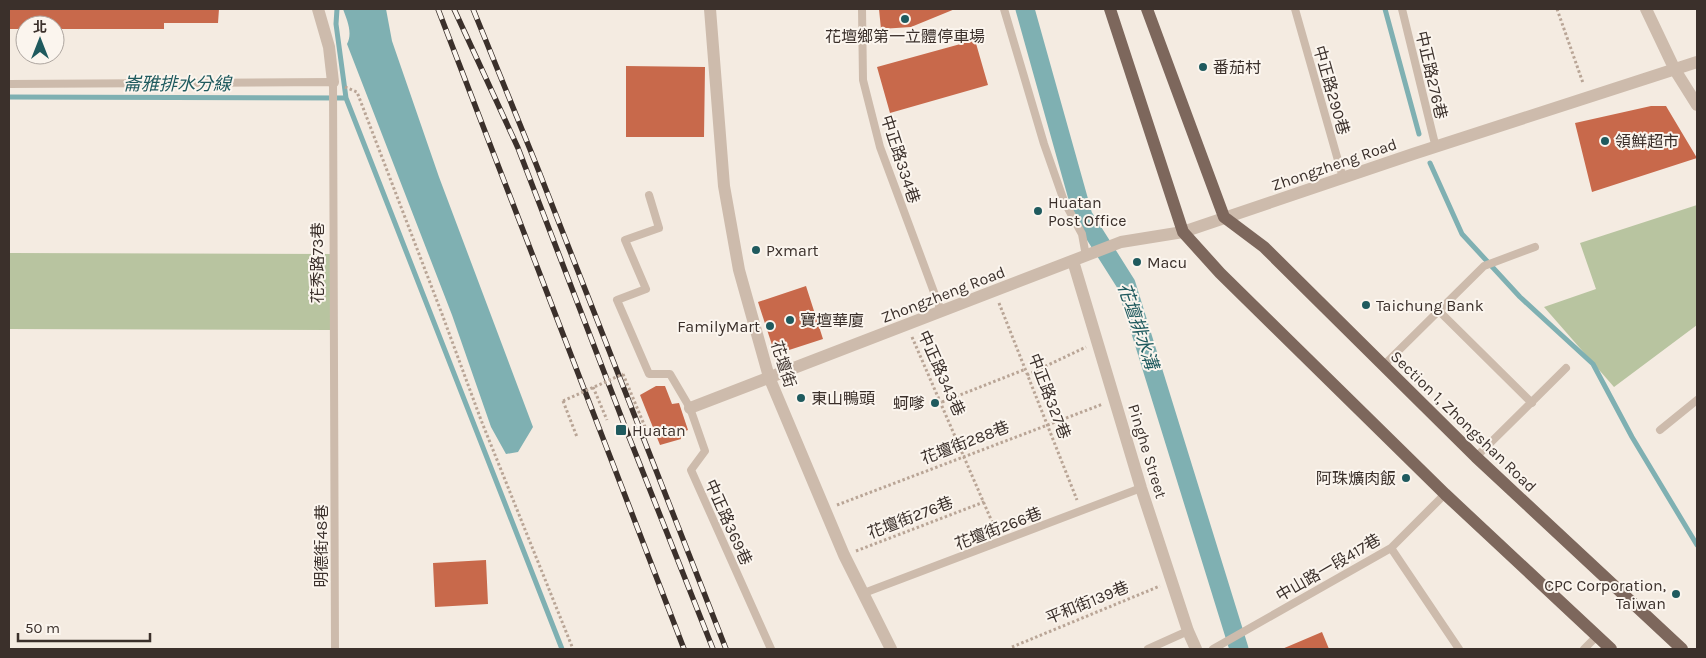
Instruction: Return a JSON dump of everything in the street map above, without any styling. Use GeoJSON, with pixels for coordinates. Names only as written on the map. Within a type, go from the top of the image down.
{"type":"FeatureCollection","features":[{"type":"Feature","properties":{"kind":"main road"},"geometry":{"type":"LineString","coordinates":[[1110,9],[1183,232],[1220,273],[1445,494],[1611,649]]}},
{"type":"Feature","properties":{"kind":"main road"},"geometry":{"type":"LineString","coordinates":[[1147,9],[1224,218]]}},
{"type":"Feature","properties":{"kind":"main road","name":"Section 1, Zhongshan Road"},"geometry":{"type":"LineString","coordinates":[[1224,218],[1264,247],[1476,457],[1682,649]]}},
{"type":"Feature","properties":{"kind":"street","name":"花秀路73巷"},"geometry":{"type":"LineString","coordinates":[[318,9],[329,47],[333,82]]}},
{"type":"Feature","properties":{"kind":"street","name":"花壇街"},"geometry":{"type":"LineString","coordinates":[[710,9],[724,186],[738,270],[769,377],[844,555],[890,649]]}},
{"type":"Feature","properties":{"kind":"street"},"geometry":{"type":"LineString","coordinates":[[1646,9],[1675,70],[1697,105]]}},
{"type":"Feature","properties":{"kind":"street"},"geometry":{"type":"LineString","coordinates":[[1436,148],[1697,62]]}},
{"type":"Feature","properties":{"kind":"street","name":"Zhongzheng Road"},"geometry":{"type":"LineString","coordinates":[[690,408],[1121,242],[1183,232],[1413,154],[1436,148]]}},
{"type":"Feature","properties":{"kind":"street","name":"Pinghe Street"},"geometry":{"type":"LineString","coordinates":[[1073,261],[1142,488],[1188,631],[1196,649]]}},
{"type":"Feature","properties":{"kind":"lane","name":"中正路334巷"},"geometry":{"type":"LineString","coordinates":[[862,9],[863,80],[880,147],[941,311]]}},
{"type":"Feature","properties":{"kind":"lane"},"geometry":{"type":"LineString","coordinates":[[1004,9],[1044,144],[1064,201],[1082,234],[1090,255]]}},
{"type":"Feature","properties":{"kind":"lane","name":"中正路290巷"},"geometry":{"type":"LineString","coordinates":[[1295,9],[1343,178]]}},
{"type":"Feature","properties":{"kind":"lane","name":"中正路276巷"},"geometry":{"type":"LineString","coordinates":[[1402,9],[1436,148]]}},
{"type":"Feature","properties":{"kind":"lane"},"geometry":{"type":"LineString","coordinates":[[9,84],[333,82]]}},
{"type":"Feature","properties":{"kind":"lane","name":"花秀路73巷"},"geometry":{"type":"LineString","coordinates":[[333,82],[334,443]]}},
{"type":"Feature","properties":{"kind":"lane"},"geometry":{"type":"LineString","coordinates":[[649,196],[659,228],[625,240],[646,289],[617,300],[649,374],[670,374],[690,408]]}},
{"type":"Feature","properties":{"kind":"lane"},"geometry":{"type":"LineString","coordinates":[[1383,366],[1484,266],[1535,247]]}},
{"type":"Feature","properties":{"kind":"lane"},"geometry":{"type":"LineString","coordinates":[[1439,311],[1532,403]]}},
{"type":"Feature","properties":{"kind":"lane"},"geometry":{"type":"LineString","coordinates":[[1476,457],[1566,368]]}},
{"type":"Feature","properties":{"kind":"lane"},"geometry":{"type":"LineString","coordinates":[[1660,430],[1697,400]]}},
{"type":"Feature","properties":{"kind":"lane","name":"中正路369巷"},"geometry":{"type":"LineString","coordinates":[[690,408],[705,452],[691,470],[771,649]]}},
{"type":"Feature","properties":{"kind":"lane","name":"明德街48巷"},"geometry":{"type":"LineString","coordinates":[[334,443],[335,649]]}},
{"type":"Feature","properties":{"kind":"lane","name":"花壇街266巷"},"geometry":{"type":"LineString","coordinates":[[864,593],[1142,488]]}},
{"type":"Feature","properties":{"kind":"lane","name":"中山路一段417巷"},"geometry":{"type":"LineString","coordinates":[[1213,649],[1391,548],[1445,494]]}},
{"type":"Feature","properties":{"kind":"lane"},"geometry":{"type":"LineString","coordinates":[[1391,548],[1459,649]]}},
{"type":"Feature","properties":{"kind":"lane"},"geometry":{"type":"LineString","coordinates":[[1148,649],[1188,631]]}},
{"type":"Feature","properties":{"kind":"lane"},"geometry":{"type":"LineString","coordinates":[[1584,649],[1597,636]]}},
{"type":"Feature","properties":{"kind":"path"},"geometry":{"type":"LineString","coordinates":[[1556,9],[1588,98]]}},
{"type":"Feature","properties":{"kind":"path"},"geometry":{"type":"LineString","coordinates":[[333,82],[357,92],[442,314],[480,420],[573,649]]}},
{"type":"Feature","properties":{"kind":"path","name":"中正路327巷"},"geometry":{"type":"LineString","coordinates":[[994,291],[1081,511]]}},
{"type":"Feature","properties":{"kind":"path","name":"中正路343巷"},"geometry":{"type":"LineString","coordinates":[[907,325],[942,402],[1001,542]]}},
{"type":"Feature","properties":{"kind":"path"},"geometry":{"type":"LineString","coordinates":[[1027,375],[1098,342]]}},
{"type":"Feature","properties":{"kind":"path"},"geometry":{"type":"LineString","coordinates":[[942,402],[1026,370]]}},
{"type":"Feature","properties":{"kind":"path"},"geometry":{"type":"LineString","coordinates":[[577,437],[563,400],[623,374],[648,434],[655,431]]}},
{"type":"Feature","properties":{"kind":"path"},"geometry":{"type":"LineString","coordinates":[[593,387],[607,420]]}},
{"type":"Feature","properties":{"kind":"path","name":"花壇街288巷"},"geometry":{"type":"LineString","coordinates":[[825,510],[964,455],[1115,399]]}},
{"type":"Feature","properties":{"kind":"path","name":"花壇街276巷"},"geometry":{"type":"LineString","coordinates":[[844,555],[984,502]]}},
{"type":"Feature","properties":{"kind":"path","name":"平和街139巷"},"geometry":{"type":"LineString","coordinates":[[1012,646],[1172,582]]}},
{"type":"Feature","properties":{"kind":"green space"},"geometry":{"type":"Polygon","coordinates":[[[1697,205],[1697,325],[1614,387],[1544,307],[1596,289],[1580,243],[1697,205]]]}},
{"type":"Feature","properties":{"kind":"green space"},"geometry":{"type":"Polygon","coordinates":[[[9,253],[330,254],[330,330],[9,329],[9,253]]]}},
{"type":"Feature","properties":{"kind":"water"},"geometry":{"type":"Polygon","coordinates":[[[343,9],[386,9],[392,41],[439,177],[533,427],[518,452],[506,454],[491,427],[452,315],[347,44],[349,40],[348,22],[343,9]]]}},
{"type":"Feature","properties":{"kind":"building"},"geometry":{"type":"Polygon","coordinates":[[[9,9],[219,9],[218,23],[164,23],[164,29],[65,29],[65,15],[15,15],[15,29],[9,29],[9,9]]]}},
{"type":"Feature","properties":{"kind":"building","name":"花壇鄉第一立體停車場"},"geometry":{"type":"Polygon","coordinates":[[[879,9],[955,9],[911,27],[881,29],[879,9]]]}},
{"type":"Feature","properties":{"kind":"building"},"geometry":{"type":"Polygon","coordinates":[[[975,40],[988,85],[890,113],[877,67],[975,40]]]}},
{"type":"Feature","properties":{"kind":"building"},"geometry":{"type":"Polygon","coordinates":[[[626,66],[705,67],[704,137],[626,137],[626,66]]]}},
{"type":"Feature","properties":{"kind":"building"},"geometry":{"type":"Polygon","coordinates":[[[1651,106],[1666,106],[1697,158],[1592,192],[1575,123],[1651,106]]]}},
{"type":"Feature","properties":{"kind":"building","name":"寶壇華廈"},"geometry":{"type":"Polygon","coordinates":[[[806,286],[823,339],[786,351],[779,351],[772,345],[758,302],[806,286]]]}},
{"type":"Feature","properties":{"kind":"building"},"geometry":{"type":"Polygon","coordinates":[[[656,386],[665,386],[672,404],[679,403],[688,430],[680,433],[681,439],[660,445],[640,395],[656,386]]]}},
{"type":"Feature","properties":{"kind":"building"},"geometry":{"type":"Polygon","coordinates":[[[486,560],[488,604],[435,607],[433,563],[486,560]]]}},
{"type":"Feature","properties":{"kind":"building"},"geometry":{"type":"Polygon","coordinates":[[[1322,632],[1329,649],[1282,649],[1322,632]]]}},
{"type":"Feature","properties":{"kind":"waterway"},"geometry":{"type":"LineString","coordinates":[[337,9],[336,24],[346,98],[562,649]]}},
{"type":"Feature","properties":{"kind":"waterway","name":"花壇排水溝"},"geometry":{"type":"LineString","coordinates":[[1025,9],[1083,216],[1126,284],[1239,649]]}},
{"type":"Feature","properties":{"kind":"waterway"},"geometry":{"type":"LineString","coordinates":[[1385,9],[1419,134]]}},
{"type":"Feature","properties":{"kind":"waterway","name":"崙雅排水分線"},"geometry":{"type":"LineString","coordinates":[[9,97],[346,98]]}},
{"type":"Feature","properties":{"kind":"waterway"},"geometry":{"type":"LineString","coordinates":[[1430,163],[1462,234],[1520,297],[1593,364],[1632,437],[1697,545]]}},
{"type":"Feature","properties":{"kind":"railway"},"geometry":{"type":"LineString","coordinates":[[438,9],[684,649]]}},
{"type":"Feature","properties":{"kind":"railway"},"geometry":{"type":"LineString","coordinates":[[454,9],[518,148],[713,649]]}},
{"type":"Feature","properties":{"kind":"railway"},"geometry":{"type":"LineString","coordinates":[[473,9],[536,164],[726,649]]}},
{"type":"Feature","properties":{"kind":"place","name":"花壇鄉第一立體停車場"},"geometry":{"type":"Point","coordinates":[905,19]}},
{"type":"Feature","properties":{"kind":"place","name":"番茄村"},"geometry":{"type":"Point","coordinates":[1203,67]}},
{"type":"Feature","properties":{"kind":"place","name":"領鮮超市"},"geometry":{"type":"Point","coordinates":[1605,141]}},
{"type":"Feature","properties":{"kind":"place","name":"Huatan Post Office"},"geometry":{"type":"Point","coordinates":[1038,211]}},
{"type":"Feature","properties":{"kind":"place","name":"Pxmart"},"geometry":{"type":"Point","coordinates":[756,250]}},
{"type":"Feature","properties":{"kind":"place","name":"Macu"},"geometry":{"type":"Point","coordinates":[1137,262]}},
{"type":"Feature","properties":{"kind":"place","name":"Taichung Bank"},"geometry":{"type":"Point","coordinates":[1366,305]}},
{"type":"Feature","properties":{"kind":"place","name":"寶壇華廈"},"geometry":{"type":"Point","coordinates":[790,320]}},
{"type":"Feature","properties":{"kind":"place","name":"FamilyMart"},"geometry":{"type":"Point","coordinates":[770,326]}},
{"type":"Feature","properties":{"kind":"place","name":"東山鴨頭"},"geometry":{"type":"Point","coordinates":[801,398]}},
{"type":"Feature","properties":{"kind":"place","name":"蚵嗲"},"geometry":{"type":"Point","coordinates":[935,403]}},
{"type":"Feature","properties":{"kind":"place","name":"Huatan"},"geometry":{"type":"Point","coordinates":[621,430]}},
{"type":"Feature","properties":{"kind":"place","name":"阿珠爌肉飯"},"geometry":{"type":"Point","coordinates":[1406,478]}},
{"type":"Feature","properties":{"kind":"place","name":"CPC Corporation, Taiwan"},"geometry":{"type":"Point","coordinates":[1676,594]}}]}
